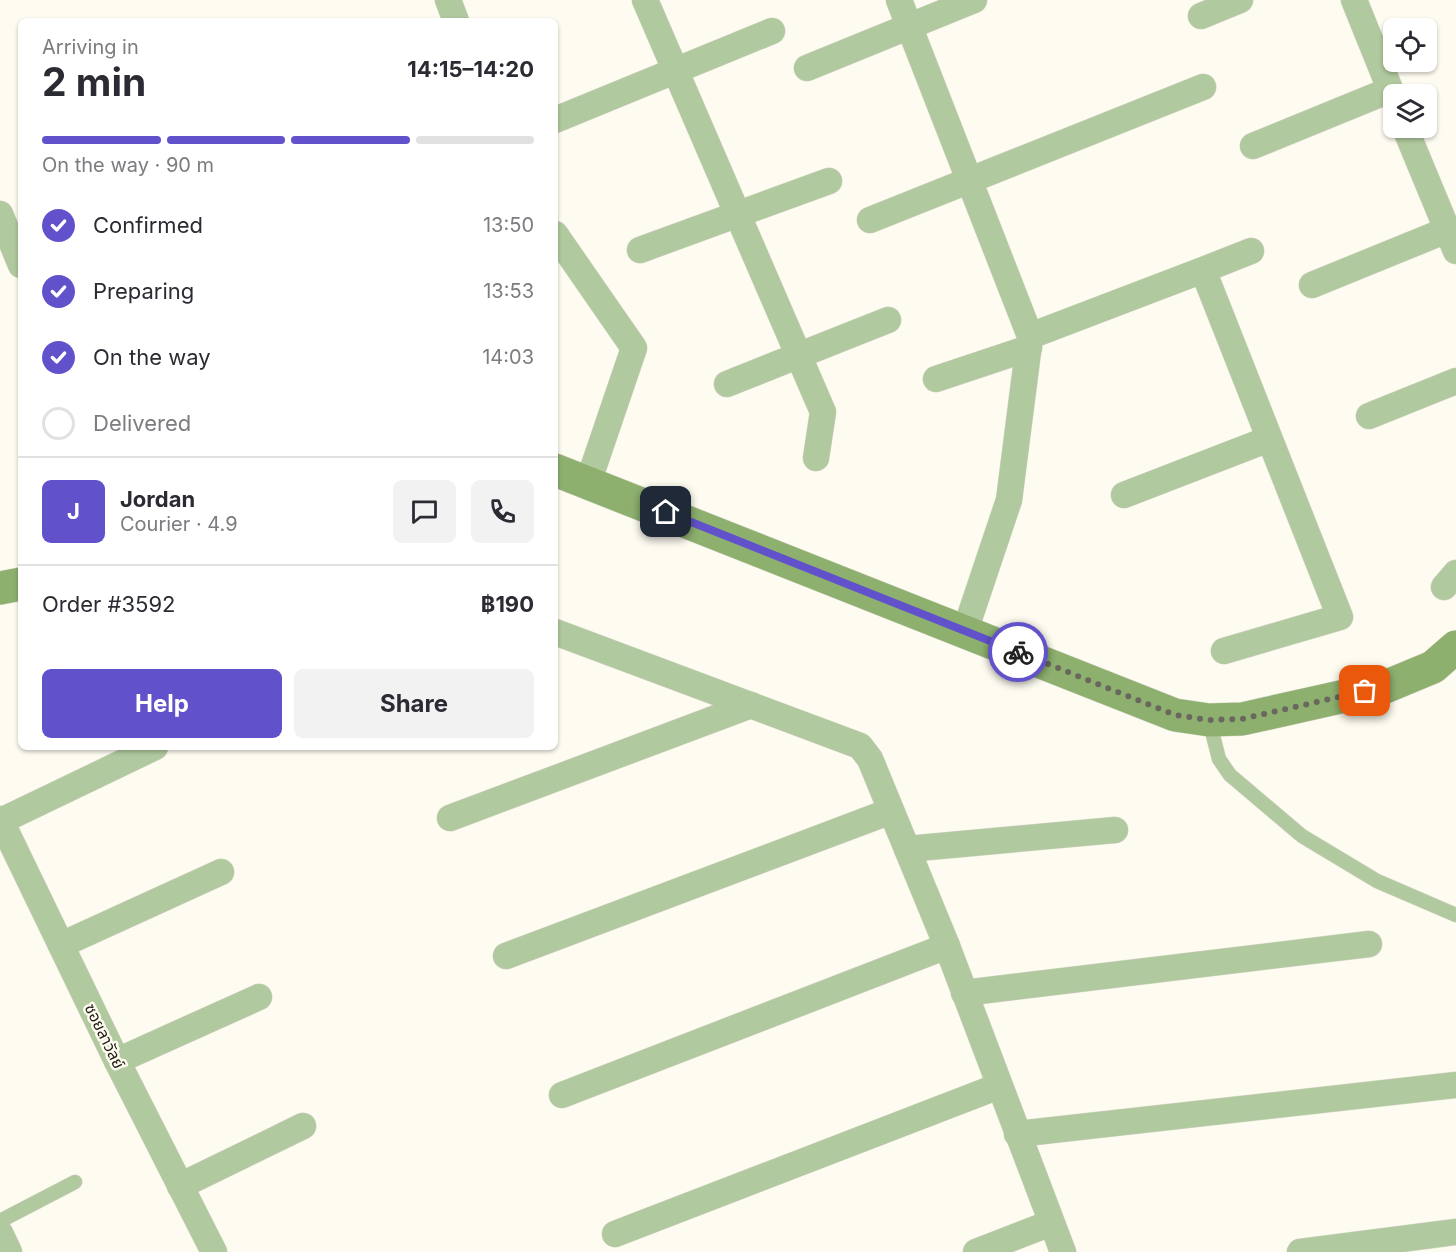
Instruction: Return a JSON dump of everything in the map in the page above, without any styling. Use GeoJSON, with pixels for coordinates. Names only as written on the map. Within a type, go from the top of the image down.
{"type":"FeatureCollection","features":[{"type":"Feature","properties":{"kind":"street"},"geometry":{"type":"LineString","coordinates":[[448,0],[455,18]]}},
{"type":"Feature","properties":{"kind":"street"},"geometry":{"type":"LineString","coordinates":[[645,0],[823,412],[816,458]]}},
{"type":"Feature","properties":{"kind":"street"},"geometry":{"type":"LineString","coordinates":[[899,0],[1030,342],[1009,500],[965,631]]}},
{"type":"Feature","properties":{"kind":"street"},"geometry":{"type":"LineString","coordinates":[[807,68],[974,0]]}},
{"type":"Feature","properties":{"kind":"street"},"geometry":{"type":"LineString","coordinates":[[1201,16],[1240,0]]}},
{"type":"Feature","properties":{"kind":"street"},"geometry":{"type":"LineString","coordinates":[[1354,0],[1388,84]]}},
{"type":"Feature","properties":{"kind":"street"},"geometry":{"type":"LineString","coordinates":[[558,119],[772,31]]}},
{"type":"Feature","properties":{"kind":"street"},"geometry":{"type":"LineString","coordinates":[[870,220],[1203,87]]}},
{"type":"Feature","properties":{"kind":"street"},"geometry":{"type":"LineString","coordinates":[[1253,146],[1383,97]]}},
{"type":"Feature","properties":{"kind":"street"},"geometry":{"type":"LineString","coordinates":[[1312,285],[1452,241],[1409,138]]}},
{"type":"Feature","properties":{"kind":"street"},"geometry":{"type":"LineString","coordinates":[[640,250],[829,182]]}},
{"type":"Feature","properties":{"kind":"street"},"geometry":{"type":"LineString","coordinates":[[0,214],[18,259]]}},
{"type":"Feature","properties":{"kind":"street"},"geometry":{"type":"LineString","coordinates":[[558,238],[634,348],[588,483]]}},
{"type":"Feature","properties":{"kind":"street"},"geometry":{"type":"LineString","coordinates":[[936,379],[1251,251]]}},
{"type":"Feature","properties":{"kind":"street"},"geometry":{"type":"LineString","coordinates":[[1203,270],[1340,617],[1224,651]]}},
{"type":"Feature","properties":{"kind":"street"},"geometry":{"type":"LineString","coordinates":[[726,384],[888,320]]}},
{"type":"Feature","properties":{"kind":"street"},"geometry":{"type":"LineString","coordinates":[[1369,416],[1456,381]]}},
{"type":"Feature","properties":{"kind":"street"},"geometry":{"type":"LineString","coordinates":[[1124,495],[1269,439]]}},
{"type":"Feature","properties":{"kind":"street"},"geometry":{"type":"LineString","coordinates":[[558,471],[1175,715],[1209,720],[1242,719],[1385,687],[1434,667],[1456,647]]}},
{"type":"Feature","properties":{"kind":"street"},"geometry":{"type":"LineString","coordinates":[[0,588],[18,585]]}},
{"type":"Feature","properties":{"kind":"street"},"geometry":{"type":"LineString","coordinates":[[558,633],[860,746],[870,759],[947,946],[1063,1252]]}},
{"type":"Feature","properties":{"kind":"street"},"geometry":{"type":"LineString","coordinates":[[450,818],[751,705]]}},
{"type":"Feature","properties":{"kind":"street"},"geometry":{"type":"LineString","coordinates":[[0,820],[148,750]]}},
{"type":"Feature","properties":{"kind":"street"},"geometry":{"type":"LineString","coordinates":[[506,956],[891,811]]}},
{"type":"Feature","properties":{"kind":"street","name":"ซอยลาวัลย์"},"geometry":{"type":"LineString","coordinates":[[0,820],[117,1061],[214,1252]]}},
{"type":"Feature","properties":{"kind":"street"},"geometry":{"type":"LineString","coordinates":[[907,849],[1115,830]]}},
{"type":"Feature","properties":{"kind":"street"},"geometry":{"type":"LineString","coordinates":[[61,945],[221,872]]}},
{"type":"Feature","properties":{"kind":"street"},"geometry":{"type":"LineString","coordinates":[[964,993],[1369,944]]}},
{"type":"Feature","properties":{"kind":"street"},"geometry":{"type":"LineString","coordinates":[[562,1095],[947,946]]}},
{"type":"Feature","properties":{"kind":"street"},"geometry":{"type":"LineString","coordinates":[[117,1061],[259,997]]}},
{"type":"Feature","properties":{"kind":"street"},"geometry":{"type":"LineString","coordinates":[[1017,1134],[1456,1085]]}},
{"type":"Feature","properties":{"kind":"street"},"geometry":{"type":"LineString","coordinates":[[615,1234],[999,1086]]}},
{"type":"Feature","properties":{"kind":"street"},"geometry":{"type":"LineString","coordinates":[[180,1186],[303,1126]]}},
{"type":"Feature","properties":{"kind":"street"},"geometry":{"type":"LineString","coordinates":[[975,1252],[1052,1223]]}},
{"type":"Feature","properties":{"kind":"street"},"geometry":{"type":"LineString","coordinates":[[1300,1252],[1456,1232]]}},
{"type":"Feature","properties":{"kind":"street"},"geometry":{"type":"LineString","coordinates":[[0,1233],[9,1252]]}},
{"type":"Feature","properties":{"kind":"lane"},"geometry":{"type":"LineString","coordinates":[[1209,720],[1219,759],[1230,776],[1302,836],[1377,881],[1456,915]]}},
{"type":"Feature","properties":{"kind":"lane"},"geometry":{"type":"LineString","coordinates":[[0,1221],[75,1182]]}},
{"type":"Feature","properties":{"kind":"way so far"},"geometry":{"type":"LineString","coordinates":[[1018,652],[1175,715],[1209,720],[1242,719],[1365,691]]}},
{"type":"Feature","properties":{"kind":"route"},"geometry":{"type":"LineString","coordinates":[[666,512],[1018,652]]}}]}
